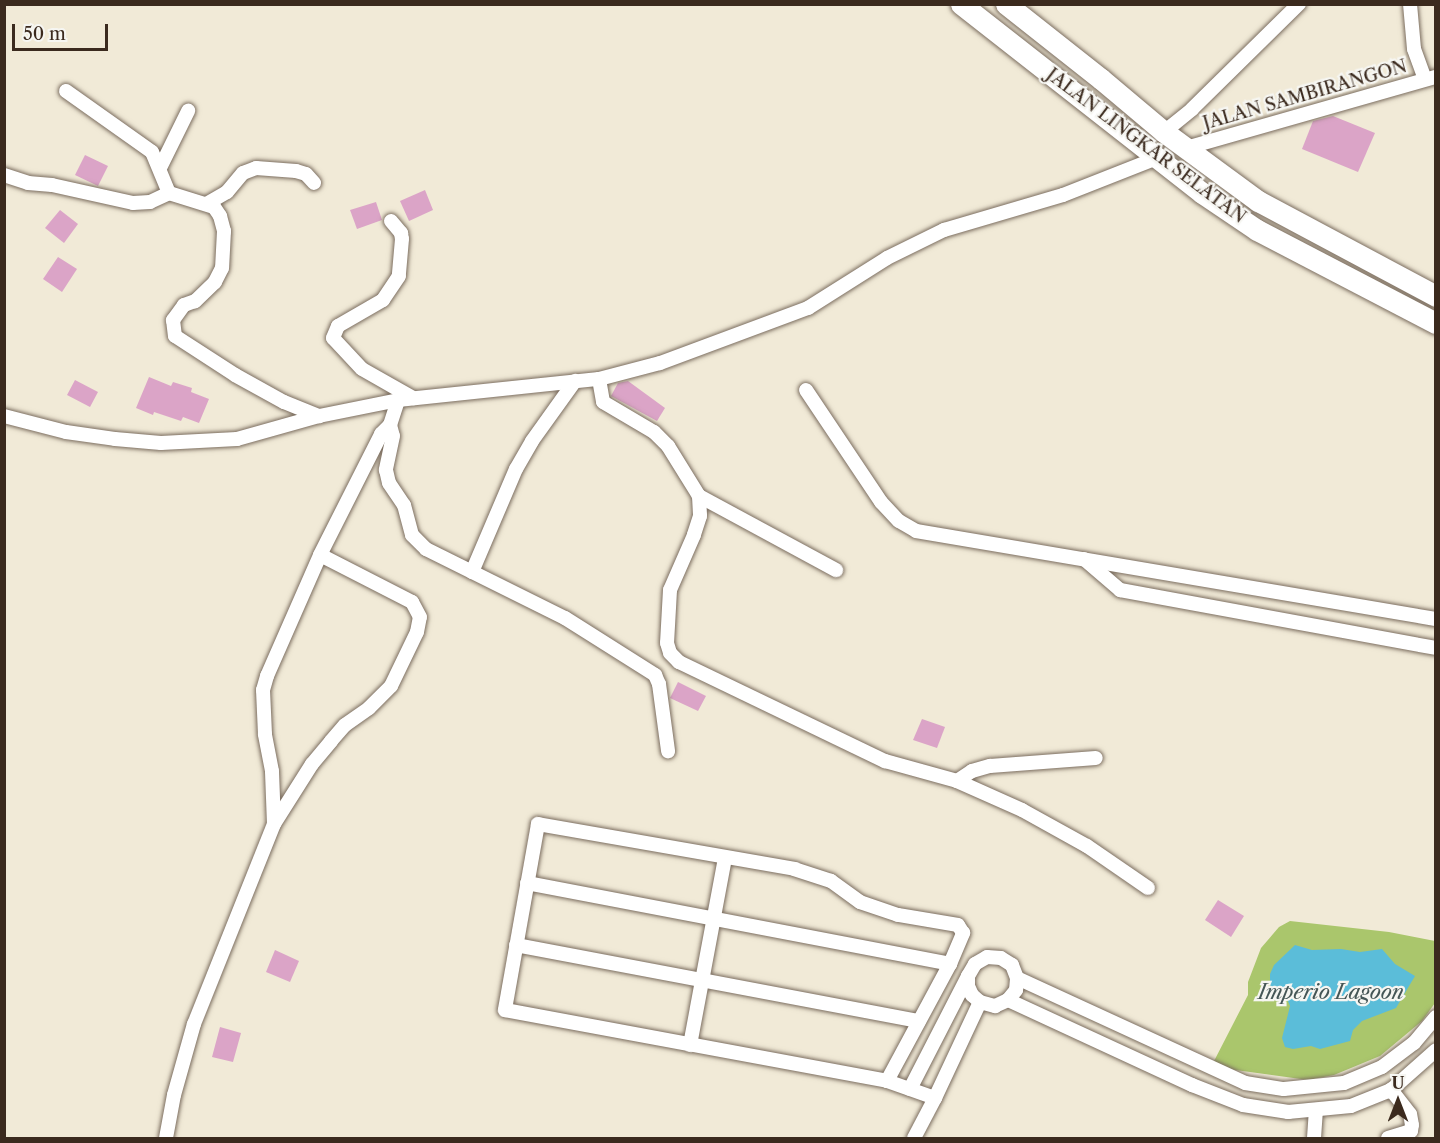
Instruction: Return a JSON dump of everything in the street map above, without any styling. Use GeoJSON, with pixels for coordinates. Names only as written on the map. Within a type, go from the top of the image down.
{"type":"FeatureCollection","features":[{"type":"Feature","properties":{"kind":"highway","name":"JALAN LINGKAR SELATAN"},"geometry":{"type":"LineString","coordinates":[[961,4],[1202,193],[1257,230],[1436,324]]}},
{"type":"Feature","properties":{"kind":"highway","name":"JALAN LINGKAR SELATAN"},"geometry":{"type":"LineString","coordinates":[[1006,4],[1164,132],[1258,201],[1436,296]]}},
{"type":"Feature","properties":{"kind":"highway"},"geometry":{"type":"LineString","coordinates":[[1034,62],[1053,41]]}},
{"type":"Feature","properties":{"kind":"street"},"geometry":{"type":"LineString","coordinates":[[1164,132],[1192,109],[1299,4]]}},
{"type":"Feature","properties":{"kind":"street"},"geometry":{"type":"LineString","coordinates":[[1410,4],[1414,49],[1430,78]]}},
{"type":"Feature","properties":{"kind":"street","name":"JALAN SAMBIRANGON"},"geometry":{"type":"LineString","coordinates":[[1186,148],[1430,78]]}},
{"type":"Feature","properties":{"kind":"street"},"geometry":{"type":"LineString","coordinates":[[66,91],[145,146],[160,168],[169,193]]}},
{"type":"Feature","properties":{"kind":"street"},"geometry":{"type":"LineString","coordinates":[[160,168],[188,111]]}},
{"type":"Feature","properties":{"kind":"street"},"geometry":{"type":"LineString","coordinates":[[4,416],[66,432],[161,443],[237,439],[319,416],[398,400],[599,379],[660,363],[808,308],[887,258],[944,230],[1063,195],[1157,158]]}},
{"type":"Feature","properties":{"kind":"street"},"geometry":{"type":"LineString","coordinates":[[208,203],[227,192],[243,173],[256,168],[296,171],[306,174],[314,183]]}},
{"type":"Feature","properties":{"kind":"street"},"geometry":{"type":"LineString","coordinates":[[4,175],[28,183],[52,185],[133,204],[150,202],[169,193],[208,203],[214,207],[222,221],[225,248],[222,268],[215,282],[195,301],[184,305],[173,320],[175,336],[235,375],[284,402],[319,416]]}},
{"type":"Feature","properties":{"kind":"street"},"geometry":{"type":"LineString","coordinates":[[391,221],[401,232],[399,276],[383,300],[338,326],[333,338],[362,369],[413,398]]}},
{"type":"Feature","properties":{"kind":"street"},"geometry":{"type":"LineString","coordinates":[[599,379],[603,402],[654,432],[668,446],[699,496],[700,516],[670,590],[667,643],[670,653],[679,662],[885,761],[957,781],[1031,815],[1087,846],[1148,888]]}},
{"type":"Feature","properties":{"kind":"street"},"geometry":{"type":"LineString","coordinates":[[472,572],[516,469],[532,441],[575,381]]}},
{"type":"Feature","properties":{"kind":"street"},"geometry":{"type":"LineString","coordinates":[[806,390],[881,502],[908,527],[923,532],[1436,619]]}},
{"type":"Feature","properties":{"kind":"street"},"geometry":{"type":"LineString","coordinates":[[274,824],[272,771],[265,734],[264,690],[267,676],[320,555],[381,434],[390,425],[398,400]]}},
{"type":"Feature","properties":{"kind":"street"},"geometry":{"type":"LineString","coordinates":[[390,425],[393,436],[386,470],[389,483],[404,505],[412,535],[426,549],[565,618],[655,675],[659,684],[668,750]]}},
{"type":"Feature","properties":{"kind":"street"},"geometry":{"type":"LineString","coordinates":[[699,496],[836,570]]}},
{"type":"Feature","properties":{"kind":"street"},"geometry":{"type":"LineString","coordinates":[[166,1138],[174,1095],[194,1024],[274,824],[312,764],[330,741],[391,686],[419,625],[417,609],[403,596],[320,555]]}},
{"type":"Feature","properties":{"kind":"street"},"geometry":{"type":"LineString","coordinates":[[1084,559],[1120,590],[1436,648]]}},
{"type":"Feature","properties":{"kind":"street"},"geometry":{"type":"LineString","coordinates":[[957,781],[972,771],[990,766],[1096,758]]}},
{"type":"Feature","properties":{"kind":"street"},"geometry":{"type":"LineString","coordinates":[[887,1081],[950,964],[963,933],[958,926],[898,915],[860,902],[831,881],[795,869],[537,824],[505,1010],[887,1081],[935,1098]]}},
{"type":"Feature","properties":{"kind":"street"},"geometry":{"type":"LineString","coordinates":[[690,1045],[725,858]]}},
{"type":"Feature","properties":{"kind":"street"},"geometry":{"type":"LineString","coordinates":[[527,883],[950,964]]}},
{"type":"Feature","properties":{"kind":"street"},"geometry":{"type":"LineString","coordinates":[[516,945],[919,1021]]}},
{"type":"Feature","properties":{"kind":"street"},"geometry":{"type":"LineString","coordinates":[[910,1089],[968,975],[975,964],[987,957],[1001,958],[1012,965],[1017,978],[1016,990],[1008,1000],[995,1006],[980,1002],[972,995],[968,986],[968,975]]}},
{"type":"Feature","properties":{"kind":"street"},"geometry":{"type":"LineString","coordinates":[[1017,978],[1245,1083],[1284,1089],[1344,1083],[1382,1067],[1414,1043],[1436,1017]]}},
{"type":"Feature","properties":{"kind":"street"},"geometry":{"type":"LineString","coordinates":[[1008,1000],[1243,1105],[1288,1112],[1351,1106],[1391,1090],[1436,1050]]}},
{"type":"Feature","properties":{"kind":"street"},"geometry":{"type":"LineString","coordinates":[[914,1138],[980,1002]]}},
{"type":"Feature","properties":{"kind":"street"},"geometry":{"type":"LineString","coordinates":[[1192,1084],[1202,1065]]}},
{"type":"Feature","properties":{"kind":"street"},"geometry":{"type":"LineString","coordinates":[[1344,1083],[1351,1106]]}},
{"type":"Feature","properties":{"kind":"street"},"geometry":{"type":"LineString","coordinates":[[1388,1138],[1411,1131],[1412,1125],[1410,1114],[1391,1090]]}},
{"type":"Feature","properties":{"kind":"street"},"geometry":{"type":"LineString","coordinates":[[1314,1138],[1316,1110]]}},
{"type":"Feature","properties":{"kind":"green space"},"geometry":{"type":"Polygon","coordinates":[[[1290,921],[1389,932],[1435,941],[1435,1003],[1422,1021],[1380,1056],[1334,1075],[1308,1080],[1228,1069],[1213,1063],[1248,995],[1248,982],[1261,948],[1279,927],[1290,921]]]}},
{"type":"Feature","properties":{"kind":"water","name":"Imperio Lagoon"},"geometry":{"type":"Polygon","coordinates":[[[1295,945],[1312,950],[1341,949],[1360,952],[1382,949],[1395,964],[1415,976],[1396,1008],[1362,1021],[1353,1030],[1350,1041],[1320,1049],[1311,1046],[1293,1049],[1285,1047],[1282,1038],[1290,1006],[1287,999],[1274,992],[1270,985],[1270,974],[1274,965],[1295,945]]]}},
{"type":"Feature","properties":{"kind":"building"},"geometry":{"type":"Polygon","coordinates":[[[1333,116],[1375,133],[1358,172],[1302,149],[1313,121],[1333,116]]]}},
{"type":"Feature","properties":{"kind":"building"},"geometry":{"type":"Polygon","coordinates":[[[85,155],[108,166],[98,186],[75,175],[85,155]]]}},
{"type":"Feature","properties":{"kind":"building"},"geometry":{"type":"Polygon","coordinates":[[[425,190],[433,210],[409,221],[400,201],[425,190]]]}},
{"type":"Feature","properties":{"kind":"building"},"geometry":{"type":"Polygon","coordinates":[[[376,202],[382,220],[357,229],[350,210],[376,202]]]}},
{"type":"Feature","properties":{"kind":"building"},"geometry":{"type":"Polygon","coordinates":[[[60,210],[78,224],[64,243],[45,228],[60,210]]]}},
{"type":"Feature","properties":{"kind":"building"},"geometry":{"type":"Polygon","coordinates":[[[58,257],[77,269],[62,292],[43,279],[58,257]]]}},
{"type":"Feature","properties":{"kind":"building"},"geometry":{"type":"Polygon","coordinates":[[[149,377],[171,386],[173,382],[192,388],[191,392],[209,399],[199,423],[183,417],[181,421],[154,412],[153,415],[136,408],[149,377]]]}},
{"type":"Feature","properties":{"kind":"building"},"geometry":{"type":"Polygon","coordinates":[[[75,380],[98,392],[90,407],[67,395],[75,380]]]}},
{"type":"Feature","properties":{"kind":"building"},"geometry":{"type":"Polygon","coordinates":[[[628,381],[665,408],[657,421],[611,396],[618,383],[628,381]]]}},
{"type":"Feature","properties":{"kind":"building"},"geometry":{"type":"Polygon","coordinates":[[[678,682],[706,696],[698,711],[670,698],[678,682]]]}},
{"type":"Feature","properties":{"kind":"building"},"geometry":{"type":"Polygon","coordinates":[[[922,719],[945,727],[937,748],[913,740],[922,719]]]}},
{"type":"Feature","properties":{"kind":"building"},"geometry":{"type":"Polygon","coordinates":[[[1218,900],[1244,916],[1231,937],[1205,920],[1218,900]]]}},
{"type":"Feature","properties":{"kind":"building"},"geometry":{"type":"Polygon","coordinates":[[[275,950],[299,961],[290,982],[266,972],[275,950]]]}},
{"type":"Feature","properties":{"kind":"building"},"geometry":{"type":"Polygon","coordinates":[[[220,1027],[241,1033],[233,1062],[212,1057],[220,1027]]]}}]}
